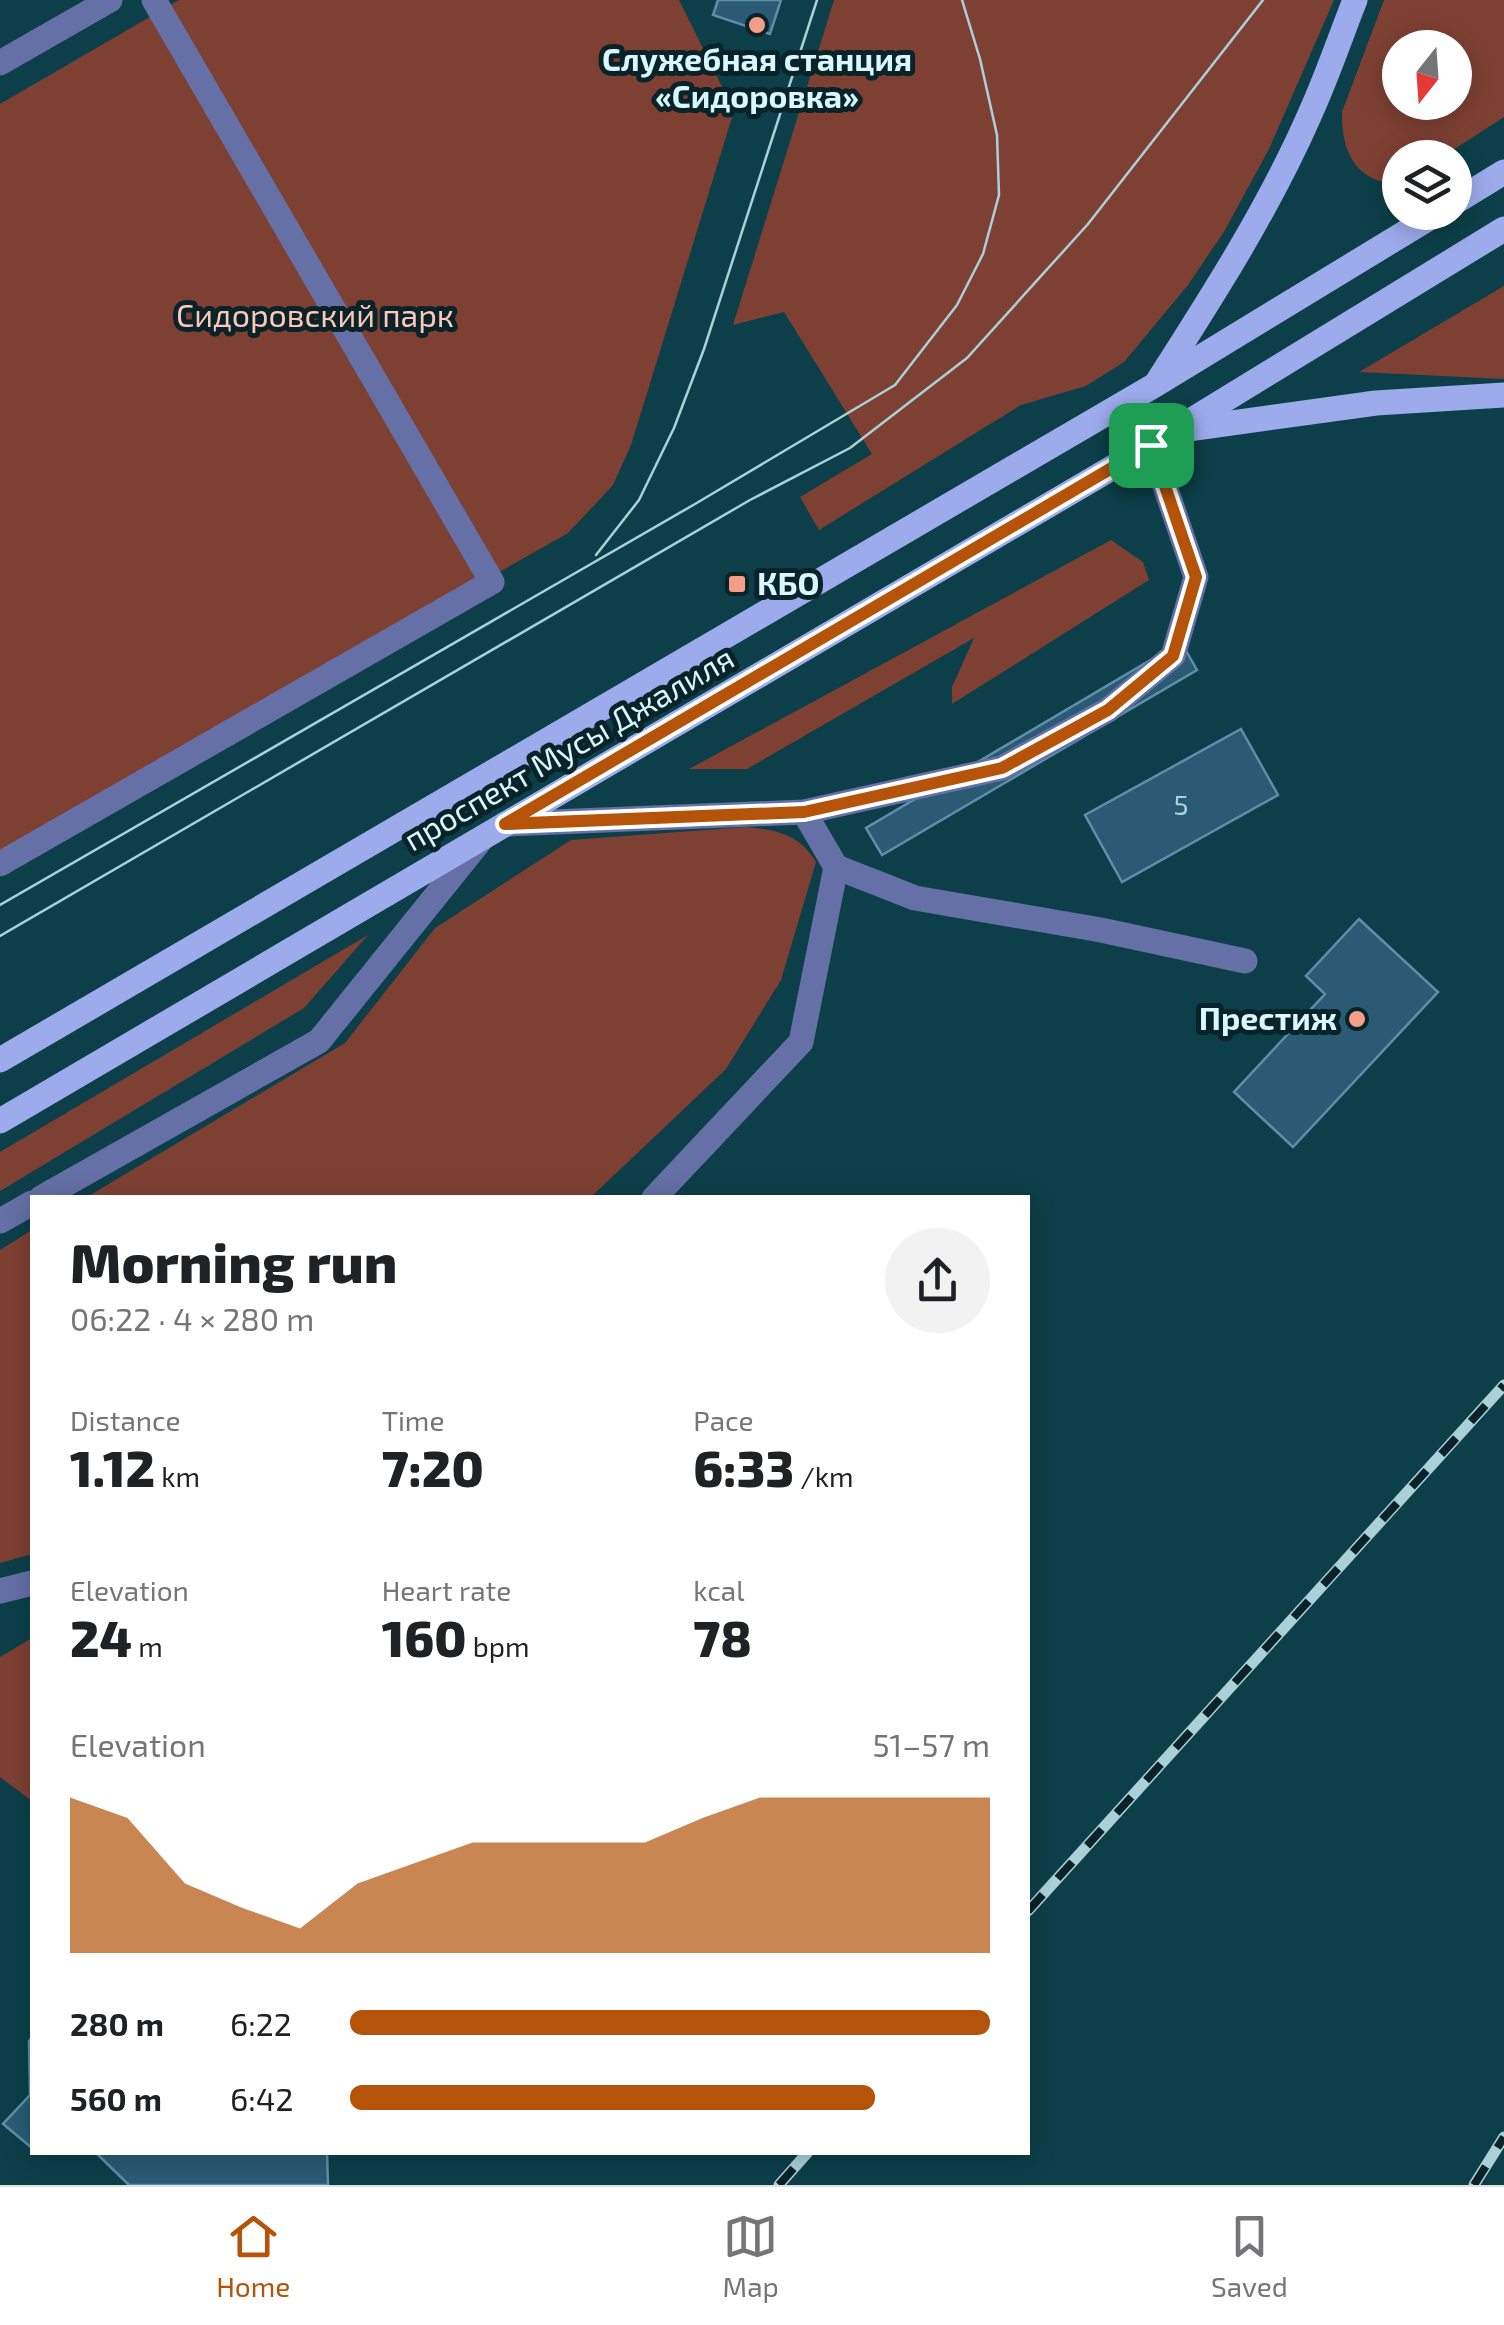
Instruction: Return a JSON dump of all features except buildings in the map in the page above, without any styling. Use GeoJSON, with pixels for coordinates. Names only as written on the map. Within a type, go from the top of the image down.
{"type":"FeatureCollection","features":[{"type":"Feature","properties":{"kind":"main road"},"geometry":{"type":"LineString","coordinates":[[1155,385],[1213,296],[1265,204],[1310,115],[1355,0]]}},
{"type":"Feature","properties":{"kind":"main road"},"geometry":{"type":"LineString","coordinates":[[1472,192],[1504,172]]}},
{"type":"Feature","properties":{"kind":"main road","name":"проспект Мусы Джалиля"},"geometry":{"type":"LineString","coordinates":[[0,1122],[1161,438],[1504,229]]}},
{"type":"Feature","properties":{"kind":"main road","name":"проспект Мусы Джалиля"},"geometry":{"type":"LineString","coordinates":[[0,1060],[1155,385],[1409,230]]}},
{"type":"Feature","properties":{"kind":"main road"},"geometry":{"type":"LineString","coordinates":[[1161,438],[1376,404],[1504,395]]}},
{"type":"Feature","properties":{"kind":"street"},"geometry":{"type":"LineString","coordinates":[[0,63],[110,0]]}},
{"type":"Feature","properties":{"kind":"street"},"geometry":{"type":"LineString","coordinates":[[0,864],[492,582],[154,0]]}},
{"type":"Feature","properties":{"kind":"street"},"geometry":{"type":"LineString","coordinates":[[47,1195],[319,1040],[494,831],[804,812],[1002,768],[1108,710],[1173,656],[1196,577],[1161,438]]}},
{"type":"Feature","properties":{"kind":"street"},"geometry":{"type":"LineString","coordinates":[[804,812],[836,867],[915,898],[1101,930],[1245,961]]}},
{"type":"Feature","properties":{"kind":"street"},"geometry":{"type":"LineString","coordinates":[[657,1195],[801,1042],[836,867]]}},
{"type":"Feature","properties":{"kind":"street"},"geometry":{"type":"LineString","coordinates":[[0,1221],[30,1203]]}},
{"type":"Feature","properties":{"kind":"street"},"geometry":{"type":"LineString","coordinates":[[0,1591],[30,1583]]}},
{"type":"Feature","properties":{"kind":"green space","name":"Сидоровский парк"},"geometry":{"type":"Polygon","coordinates":[[[179,0],[679,0],[734,111],[631,445],[613,485],[568,533],[0,856],[0,104],[179,0]]]}},
{"type":"Feature","properties":{"kind":"green space"},"geometry":{"type":"Polygon","coordinates":[[[834,0],[1334,0],[1269,149],[1225,230],[1188,285],[1124,362],[1086,386],[1021,405],[819,530],[800,497],[872,454],[784,312],[733,325],[834,0]]]}},
{"type":"Feature","properties":{"kind":"green space"},"geometry":{"type":"Polygon","coordinates":[[[1384,0],[1504,0],[1504,117],[1468,140],[1382,140],[1382,181],[1354,163],[1342,127],[1342,112],[1384,0]]]}},
{"type":"Feature","properties":{"kind":"green space"},"geometry":{"type":"Polygon","coordinates":[[[1504,286],[1504,379],[1359,372],[1504,286]]]}},
{"type":"Feature","properties":{"kind":"green space"},"geometry":{"type":"Polygon","coordinates":[[[1111,540],[1143,562],[1149,580],[952,704],[952,687],[974,638],[747,769],[689,769],[1111,540]]]}},
{"type":"Feature","properties":{"kind":"green space"},"geometry":{"type":"Polygon","coordinates":[[[746,827],[795,839],[816,862],[781,980],[726,1069],[593,1195],[90,1195],[345,1043],[435,928],[571,840],[746,827]]]}},
{"type":"Feature","properties":{"kind":"green space"},"geometry":{"type":"Polygon","coordinates":[[[368,935],[304,1008],[0,1191],[0,1152],[368,935]]]}},
{"type":"Feature","properties":{"kind":"green space"},"geometry":{"type":"Polygon","coordinates":[[[30,1231],[30,1555],[0,1563],[0,1250],[30,1231]]]}},
{"type":"Feature","properties":{"kind":"green space"},"geometry":{"type":"Polygon","coordinates":[[[30,1639],[30,1800],[0,1777],[0,1657],[30,1639]]]}},
{"type":"Feature","properties":{"kind":"tram line"},"geometry":{"type":"LineString","coordinates":[[596,555],[639,500],[674,428],[704,349],[817,0]]}},
{"type":"Feature","properties":{"kind":"tram line"},"geometry":{"type":"LineString","coordinates":[[0,905],[895,385],[957,305],[983,254],[999,195],[997,135],[962,0]]}},
{"type":"Feature","properties":{"kind":"tram line"},"geometry":{"type":"LineString","coordinates":[[0,936],[750,500],[850,448],[967,358],[1088,224],[1263,0]]}},
{"type":"Feature","properties":{"kind":"railway"},"geometry":{"type":"LineString","coordinates":[[1030,1909],[1504,1385]]}},
{"type":"Feature","properties":{"kind":"railway"},"geometry":{"type":"LineString","coordinates":[[1474,2185],[1504,2137]]}},
{"type":"Feature","properties":{"kind":"railway"},"geometry":{"type":"LineString","coordinates":[[779,2185],[805,2155]]}},
{"type":"Feature","properties":{"kind":"place","name":"Служебная станция «Сидоровка»"},"geometry":{"type":"Point","coordinates":[757,25]}},
{"type":"Feature","properties":{"kind":"place","name":"КБО"},"geometry":{"type":"Point","coordinates":[737,584]}},
{"type":"Feature","properties":{"kind":"place","name":"Престиж"},"geometry":{"type":"Point","coordinates":[1357,1019]}},
{"type":"Feature","properties":{"kind":"route"},"geometry":{"type":"LineString","coordinates":[[1151,445],[1196,577],[1173,656],[1108,710],[1002,768],[804,812],[505,824],[634,748],[1151,445]]}}]}
